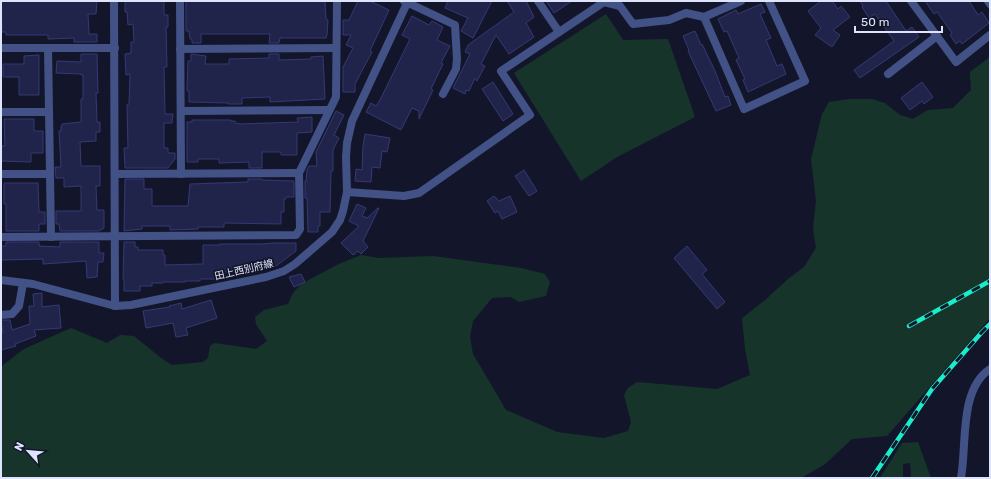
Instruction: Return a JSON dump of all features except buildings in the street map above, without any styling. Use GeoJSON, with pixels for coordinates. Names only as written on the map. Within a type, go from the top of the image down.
{"type":"FeatureCollection","features":[{"type":"Feature","properties":{"kind":"street"},"geometry":{"type":"LineString","coordinates":[[114,1],[115,306]]}},
{"type":"Feature","properties":{"kind":"street"},"geometry":{"type":"LineString","coordinates":[[180,1],[181,174]]}},
{"type":"Feature","properties":{"kind":"street"},"geometry":{"type":"LineString","coordinates":[[1,237],[296,235],[300,229],[299,173],[336,97],[337,1]]}},
{"type":"Feature","properties":{"kind":"street"},"geometry":{"type":"LineString","coordinates":[[538,1],[559,32]]}},
{"type":"Feature","properties":{"kind":"street"},"geometry":{"type":"LineString","coordinates":[[704,18],[744,109],[805,81],[769,1]]}},
{"type":"Feature","properties":{"kind":"street"},"geometry":{"type":"LineString","coordinates":[[911,1],[956,62],[990,35]]}},
{"type":"Feature","properties":{"kind":"street"},"geometry":{"type":"LineString","coordinates":[[407,2],[455,25],[457,59],[456,69],[443,94]]}},
{"type":"Feature","properties":{"kind":"street","name":"田上西別府線"},"geometry":{"type":"LineString","coordinates":[[1,280],[23,283],[115,306],[130,305],[266,277],[284,271],[296,264],[332,232],[340,220],[347,192],[346,157],[347,143],[352,121],[407,2]]}},
{"type":"Feature","properties":{"kind":"street"},"geometry":{"type":"LineString","coordinates":[[347,192],[404,196],[419,193],[530,115],[501,70],[604,2],[620,6],[633,24],[669,20],[686,13],[704,18],[735,2]]}},
{"type":"Feature","properties":{"kind":"street"},"geometry":{"type":"LineString","coordinates":[[888,74],[937,36]]}},
{"type":"Feature","properties":{"kind":"street"},"geometry":{"type":"LineString","coordinates":[[1,48],[115,48]]}},
{"type":"Feature","properties":{"kind":"street"},"geometry":{"type":"LineString","coordinates":[[48,48],[50,237]]}},
{"type":"Feature","properties":{"kind":"street"},"geometry":{"type":"LineString","coordinates":[[180,50],[336,48]]}},
{"type":"Feature","properties":{"kind":"street"},"geometry":{"type":"LineString","coordinates":[[181,111],[329,110]]}},
{"type":"Feature","properties":{"kind":"street"},"geometry":{"type":"LineString","coordinates":[[1,112],[49,112]]}},
{"type":"Feature","properties":{"kind":"street"},"geometry":{"type":"LineString","coordinates":[[115,174],[299,173]]}},
{"type":"Feature","properties":{"kind":"street"},"geometry":{"type":"LineString","coordinates":[[1,174],[50,174]]}},
{"type":"Feature","properties":{"kind":"street"},"geometry":{"type":"LineString","coordinates":[[1,315],[12,314],[19,306],[23,283]]}},
{"type":"Feature","properties":{"kind":"street"},"geometry":{"type":"LineString","coordinates":[[961,478],[965,448],[965,425],[969,402],[976,382],[983,373],[990,369]]}},
{"type":"Feature","properties":{"kind":"green space"},"geometry":{"type":"Polygon","coordinates":[[[606,14],[623,40],[668,39],[695,117],[617,157],[581,181],[514,73],[606,14]]]}},
{"type":"Feature","properties":{"kind":"green space"},"geometry":{"type":"Polygon","coordinates":[[[990,57],[990,318],[887,436],[852,439],[824,465],[801,478],[1,478],[1,369],[3,365],[24,349],[71,328],[107,343],[120,335],[134,336],[172,365],[203,362],[208,358],[210,346],[214,343],[256,349],[267,341],[256,324],[255,317],[264,310],[288,304],[293,293],[301,284],[339,264],[361,255],[379,258],[433,256],[521,268],[545,274],[550,282],[546,296],[519,302],[511,297],[492,298],[473,321],[470,337],[473,354],[506,410],[557,432],[604,438],[628,431],[631,422],[624,395],[628,388],[637,382],[717,389],[750,375],[745,349],[742,318],[804,267],[816,248],[813,228],[816,201],[811,159],[822,114],[829,102],[849,99],[872,99],[885,103],[900,115],[913,119],[928,110],[953,108],[971,90],[970,72],[990,57]]]}},
{"type":"Feature","properties":{"kind":"green space"},"geometry":{"type":"Polygon","coordinates":[[[918,442],[931,478],[911,478],[910,463],[903,464],[903,478],[880,478],[902,443],[918,442]]]}},
{"type":"Feature","properties":{"kind":"railway"},"geometry":{"type":"LineString","coordinates":[[909,326],[990,281]]}},
{"type":"Feature","properties":{"kind":"railway"},"geometry":{"type":"LineString","coordinates":[[872,478],[932,389],[990,324]]}}]}
